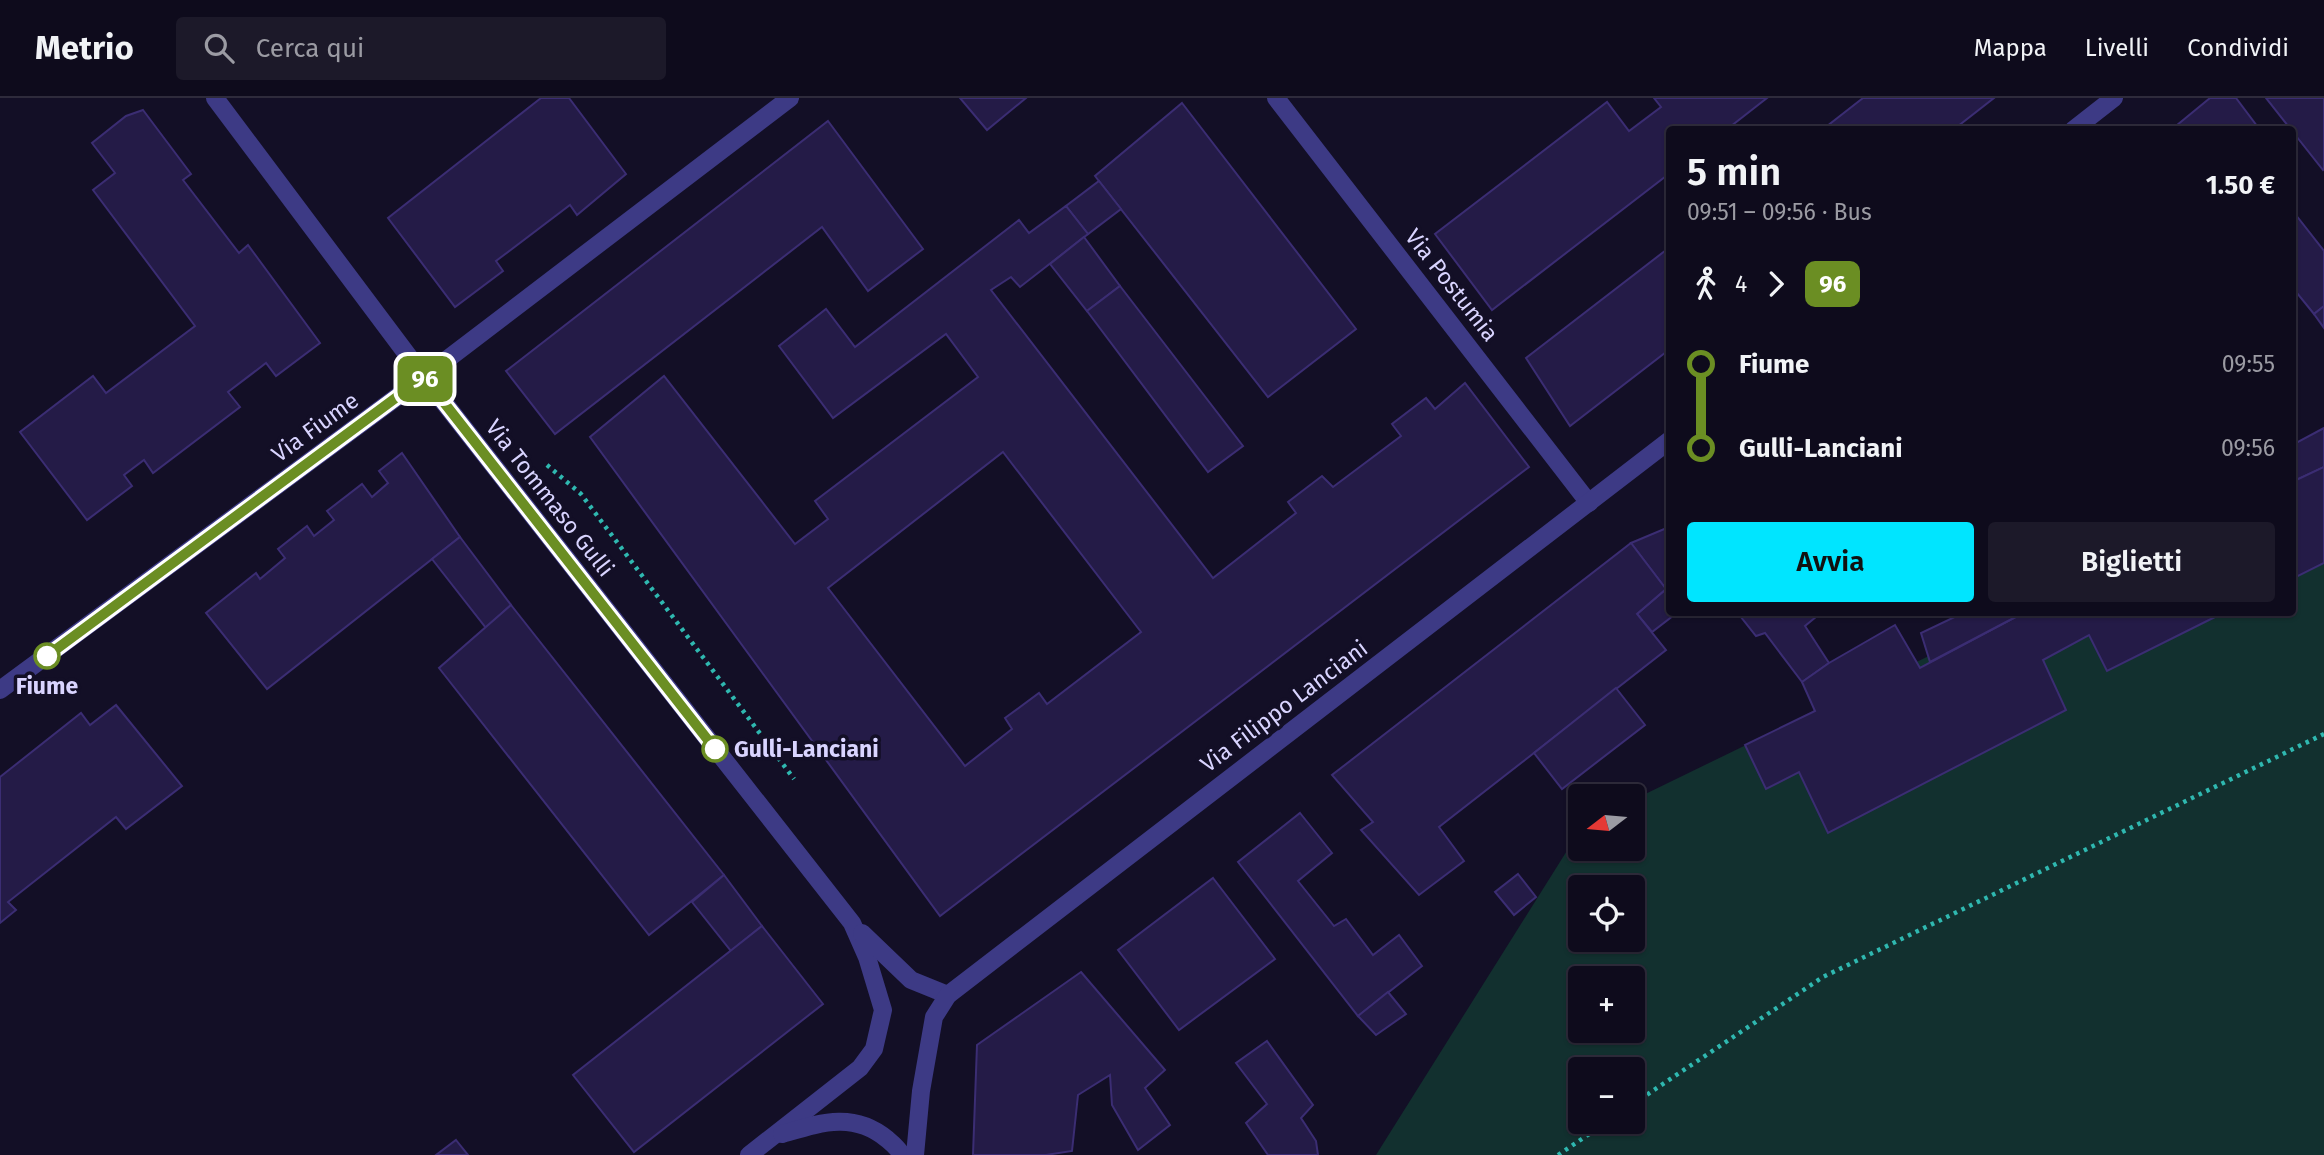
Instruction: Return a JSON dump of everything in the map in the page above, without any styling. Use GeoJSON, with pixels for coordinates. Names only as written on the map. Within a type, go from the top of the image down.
{"type":"FeatureCollection","features":[{"type":"Feature","properties":{"kind":"street","name":"Via Tommaso Gulli"},"geometry":{"type":"LineString","coordinates":[[215,98],[424,377],[852,923],[911,980],[948,995]]}},
{"type":"Feature","properties":{"kind":"street","name":"Via Fiume"},"geometry":{"type":"LineString","coordinates":[[0,690],[424,377],[790,98]]}},
{"type":"Feature","properties":{"kind":"street","name":"Via Postumia"},"geometry":{"type":"LineString","coordinates":[[1276,98],[1588,503]]}},
{"type":"Feature","properties":{"kind":"street"},"geometry":{"type":"LineString","coordinates":[[2078,126],[2113,98]]}},
{"type":"Feature","properties":{"kind":"street","name":"Via Filippo Lanciani"},"geometry":{"type":"LineString","coordinates":[[915,1155],[921,1091],[934,1017],[948,995],[1666,443]]}},
{"type":"Feature","properties":{"kind":"street","name":"Via Tommaso Gulli"},"geometry":{"type":"LineString","coordinates":[[773,1136],[860,1068],[874,1049],[883,1010],[867,957],[852,923]]}},
{"type":"Feature","properties":{"kind":"street"},"geometry":{"type":"LineString","coordinates":[[749,1155],[773,1136],[813,1125],[842,1121],[872,1127],[902,1155]]}},
{"type":"Feature","properties":{"kind":"path"},"geometry":{"type":"LineString","coordinates":[[1645,1096],[1823,977],[2324,734]]}},
{"type":"Feature","properties":{"kind":"path"},"geometry":{"type":"LineString","coordinates":[[1558,1155],[1589,1134]]}},
{"type":"Feature","properties":{"kind":"green space"},"geometry":{"type":"Polygon","coordinates":[[[2324,462],[2324,1155],[1376,1155],[1568,849],[1568,861],[1645,861],[1645,794],[2011,616],[2296,616],[2296,476],[2324,462]]]}},
{"type":"Feature","properties":{"kind":"building"},"geometry":{"type":"Polygon","coordinates":[[[541,98],[569,98],[626,174],[577,215],[570,205],[496,261],[503,271],[455,307],[388,218],[541,98]]]}},
{"type":"Feature","properties":{"kind":"building"},"geometry":{"type":"Polygon","coordinates":[[[960,98],[1026,98],[987,130],[960,98]]]}},
{"type":"Feature","properties":{"kind":"building"},"geometry":{"type":"Polygon","coordinates":[[[1654,98],[1767,98],[1731,126],[1666,126],[1666,176],[1492,310],[1435,234],[1607,102],[1629,131],[1661,107],[1654,98]]]}},
{"type":"Feature","properties":{"kind":"building"},"geometry":{"type":"Polygon","coordinates":[[[1863,98],[1994,98],[1958,126],[1827,126],[1863,98]]]}},
{"type":"Feature","properties":{"kind":"building"},"geometry":{"type":"Polygon","coordinates":[[[2210,98],[2236,98],[2257,126],[2176,126],[2210,98]]]}},
{"type":"Feature","properties":{"kind":"building"},"geometry":{"type":"Polygon","coordinates":[[[2266,98],[2324,98],[2323,170],[2296,136],[2296,126],[2288,126],[2266,98]]]}},
{"type":"Feature","properties":{"kind":"building"},"geometry":{"type":"Polygon","coordinates":[[[1182,103],[1356,329],[1268,397],[1095,176],[1182,103]]]}},
{"type":"Feature","properties":{"kind":"building"},"geometry":{"type":"Polygon","coordinates":[[[143,110],[191,174],[183,180],[239,253],[248,245],[320,343],[276,376],[266,363],[228,392],[240,407],[153,473],[144,460],[124,475],[132,486],[87,520],[20,432],[93,376],[106,393],[195,326],[93,190],[115,173],[92,143],[126,116],[143,110]]]}},
{"type":"Feature","properties":{"kind":"building"},"geometry":{"type":"Polygon","coordinates":[[[828,121],[923,249],[868,291],[822,227],[555,434],[506,371],[828,121]]]}},
{"type":"Feature","properties":{"kind":"building"},"geometry":{"type":"Polygon","coordinates":[[[1099,181],[1121,209],[1088,234],[1066,206],[1099,181]]]}},
{"type":"Feature","properties":{"kind":"building"},"geometry":{"type":"Polygon","coordinates":[[[1066,206],[1088,234],[1020,287],[1011,277],[991,290],[1213,578],[1296,513],[1288,502],[1322,476],[1333,487],[1401,436],[1392,424],[1426,398],[1435,409],[1465,383],[1529,467],[940,916],[590,437],[664,376],[795,544],[828,519],[815,501],[978,377],[946,334],[833,418],[779,346],[826,309],[855,347],[1019,220],[1029,233],[1066,206]],[[1003,452],[828,588],[965,766],[1012,729],[1005,718],[1039,693],[1047,704],[1141,632],[1003,452]]]}},
{"type":"Feature","properties":{"kind":"building"},"geometry":{"type":"Polygon","coordinates":[[[2296,215],[2324,251],[2324,306],[2314,314],[2296,292],[2296,215]]]}},
{"type":"Feature","properties":{"kind":"building"},"geometry":{"type":"Polygon","coordinates":[[[1084,237],[1120,286],[1087,311],[1050,264],[1084,237]]]}},
{"type":"Feature","properties":{"kind":"building"},"geometry":{"type":"Polygon","coordinates":[[[1666,250],[1666,352],[1570,426],[1526,358],[1666,250]]]}},
{"type":"Feature","properties":{"kind":"building"},"geometry":{"type":"Polygon","coordinates":[[[1120,286],[1243,446],[1208,472],[1087,311],[1120,286]]]}},
{"type":"Feature","properties":{"kind":"building"},"geometry":{"type":"Polygon","coordinates":[[[2324,306],[2324,328],[2314,314],[2324,306]]]}},
{"type":"Feature","properties":{"kind":"building"},"geometry":{"type":"Polygon","coordinates":[[[2324,428],[2324,467],[2296,480],[2296,443],[2324,428]]]}},
{"type":"Feature","properties":{"kind":"building"},"geometry":{"type":"Polygon","coordinates":[[[402,453],[460,537],[267,689],[206,613],[256,573],[260,579],[285,558],[278,549],[307,526],[314,536],[334,520],[327,511],[362,484],[372,497],[388,483],[379,471],[402,453]]]}},
{"type":"Feature","properties":{"kind":"building"},"geometry":{"type":"Polygon","coordinates":[[[2324,467],[2324,563],[2296,577],[2296,480],[2324,467]]]}},
{"type":"Feature","properties":{"kind":"building"},"geometry":{"type":"Polygon","coordinates":[[[1666,528],[1666,589],[1631,543],[1666,528]]]}},
{"type":"Feature","properties":{"kind":"building"},"geometry":{"type":"Polygon","coordinates":[[[460,537],[511,605],[486,628],[432,559],[460,537]]]}},
{"type":"Feature","properties":{"kind":"building"},"geometry":{"type":"Polygon","coordinates":[[[1631,543],[1666,589],[1637,614],[1666,650],[1439,827],[1464,861],[1419,895],[1361,830],[1373,822],[1332,775],[1631,543]]]}},
{"type":"Feature","properties":{"kind":"building"},"geometry":{"type":"Polygon","coordinates":[[[1666,589],[1666,616],[1673,616],[1652,632],[1637,614],[1666,589]]]}},
{"type":"Feature","properties":{"kind":"building"},"geometry":{"type":"Polygon","coordinates":[[[511,605],[724,875],[649,935],[439,668],[511,605]]]}},
{"type":"Feature","properties":{"kind":"building"},"geometry":{"type":"Polygon","coordinates":[[[1740,616],[1817,616],[1805,626],[1829,663],[1802,682],[1765,633],[1756,636],[1740,616]]]}},
{"type":"Feature","properties":{"kind":"building"},"geometry":{"type":"Polygon","coordinates":[[[1957,616],[2017,616],[1930,662],[1921,633],[1957,616]]]}},
{"type":"Feature","properties":{"kind":"building"},"geometry":{"type":"Polygon","coordinates":[[[2018,616],[2217,616],[2107,671],[2089,635],[2043,660],[2066,710],[1828,833],[1799,772],[1766,789],[1745,745],[1815,711],[1802,682],[1895,625],[1920,668],[2018,616]]]}},
{"type":"Feature","properties":{"kind":"building"},"geometry":{"type":"Polygon","coordinates":[[[1616,688],[1645,725],[1562,789],[1534,753],[1616,688]]]}},
{"type":"Feature","properties":{"kind":"building"},"geometry":{"type":"Polygon","coordinates":[[[116,705],[182,786],[126,829],[116,817],[8,902],[16,910],[0,923],[0,777],[81,713],[90,725],[116,705]]]}},
{"type":"Feature","properties":{"kind":"building"},"geometry":{"type":"Polygon","coordinates":[[[1300,813],[1332,853],[1298,881],[1334,926],[1346,919],[1373,955],[1399,935],[1422,966],[1358,1016],[1238,862],[1300,813]]]}},
{"type":"Feature","properties":{"kind":"building"},"geometry":{"type":"Polygon","coordinates":[[[1518,874],[1536,897],[1514,915],[1495,892],[1518,874]]]}},
{"type":"Feature","properties":{"kind":"building"},"geometry":{"type":"Polygon","coordinates":[[[724,875],[762,926],[731,951],[692,902],[724,875]]]}},
{"type":"Feature","properties":{"kind":"building"},"geometry":{"type":"Polygon","coordinates":[[[1213,878],[1275,959],[1179,1030],[1118,950],[1213,878]]]}},
{"type":"Feature","properties":{"kind":"building"},"geometry":{"type":"Polygon","coordinates":[[[762,926],[823,1004],[634,1152],[573,1075],[762,926]]]}},
{"type":"Feature","properties":{"kind":"building"},"geometry":{"type":"Polygon","coordinates":[[[1081,972],[1165,1070],[1145,1088],[1170,1125],[1138,1150],[1112,1105],[1110,1075],[1078,1095],[1072,1151],[1046,1155],[973,1155],[977,1045],[1081,972]]]}},
{"type":"Feature","properties":{"kind":"building"},"geometry":{"type":"Polygon","coordinates":[[[1388,992],[1406,1014],[1376,1035],[1358,1016],[1388,992]]]}},
{"type":"Feature","properties":{"kind":"building"},"geometry":{"type":"Polygon","coordinates":[[[1267,1041],[1313,1105],[1301,1118],[1316,1141],[1318,1155],[1268,1155],[1246,1123],[1267,1104],[1236,1063],[1267,1041]]]}},
{"type":"Feature","properties":{"kind":"building"},"geometry":{"type":"Polygon","coordinates":[[[456,1140],[468,1155],[436,1155],[456,1140]]]}},
{"type":"Feature","properties":{"kind":"bus line","name":"96"},"geometry":{"type":"LineString","coordinates":[[47,656],[424,377],[715,749]]}},
{"type":"Feature","properties":{"kind":"place","name":"Fiume"},"geometry":{"type":"Point","coordinates":[47,656]}},
{"type":"Feature","properties":{"kind":"place","name":"Gulli-Lanciani"},"geometry":{"type":"Point","coordinates":[715,749]}}]}
